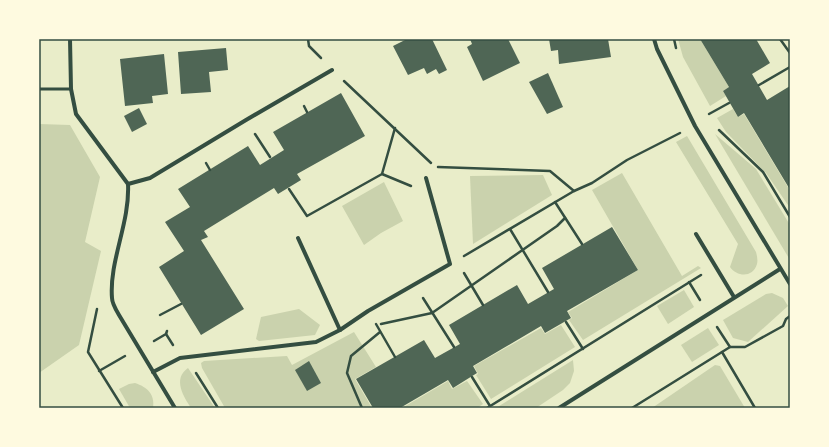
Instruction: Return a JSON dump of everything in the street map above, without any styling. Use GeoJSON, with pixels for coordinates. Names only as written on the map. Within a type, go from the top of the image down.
{"type":"FeatureCollection","features":[{"type":"Feature","properties":{"kind":"street"},"geometry":{"type":"LineString","coordinates":[[70,39],[71,89],[76,114],[128,184],[125,221],[112,276],[112,299],[119,315],[175,408]]}},
{"type":"Feature","properties":{"kind":"street"},"geometry":{"type":"LineString","coordinates":[[654,39],[657,49],[695,126],[790,284]]}},
{"type":"Feature","properties":{"kind":"street"},"geometry":{"type":"LineString","coordinates":[[128,184],[150,178],[332,70]]}},
{"type":"Feature","properties":{"kind":"street"},"geometry":{"type":"LineString","coordinates":[[153,372],[180,358],[316,342],[340,330],[450,264],[426,178]]}},
{"type":"Feature","properties":{"kind":"street"},"geometry":{"type":"LineString","coordinates":[[696,234],[734,297]]}},
{"type":"Feature","properties":{"kind":"street"},"geometry":{"type":"LineString","coordinates":[[298,238],[340,330]]}},
{"type":"Feature","properties":{"kind":"street"},"geometry":{"type":"LineString","coordinates":[[559,408],[780,269]]}},
{"type":"Feature","properties":{"kind":"lane"},"geometry":{"type":"LineString","coordinates":[[39,89],[71,89]]}},
{"type":"Feature","properties":{"kind":"path"},"geometry":{"type":"LineString","coordinates":[[308,39],[309,46],[332,70],[436,167],[550,171],[574,191]]}},
{"type":"Feature","properties":{"kind":"path"},"geometry":{"type":"LineString","coordinates":[[674,39],[678,54]]}},
{"type":"Feature","properties":{"kind":"path"},"geometry":{"type":"LineString","coordinates":[[780,39],[790,53]]}},
{"type":"Feature","properties":{"kind":"path"},"geometry":{"type":"LineString","coordinates":[[759,85],[790,67]]}},
{"type":"Feature","properties":{"kind":"path"},"geometry":{"type":"LineString","coordinates":[[713,120],[709,114],[729,102]]}},
{"type":"Feature","properties":{"kind":"path"},"geometry":{"type":"LineString","coordinates":[[246,120],[270,157]]}},
{"type":"Feature","properties":{"kind":"path"},"geometry":{"type":"LineString","coordinates":[[450,264],[574,191],[592,183],[627,160],[695,126]]}},
{"type":"Feature","properties":{"kind":"path"},"geometry":{"type":"LineString","coordinates":[[716,126],[720,132],[763,172],[790,217]]}},
{"type":"Feature","properties":{"kind":"path"},"geometry":{"type":"LineString","coordinates":[[289,189],[307,216],[382,174],[394,128]]}},
{"type":"Feature","properties":{"kind":"path"},"geometry":{"type":"LineString","coordinates":[[556,202],[582,244]]}},
{"type":"Feature","properties":{"kind":"path"},"geometry":{"type":"LineString","coordinates":[[376,325],[432,313],[557,226],[565,218]]}},
{"type":"Feature","properties":{"kind":"path"},"geometry":{"type":"LineString","coordinates":[[510,229],[548,292]]}},
{"type":"Feature","properties":{"kind":"path"},"geometry":{"type":"LineString","coordinates":[[456,260],[483,304]]}},
{"type":"Feature","properties":{"kind":"path"},"geometry":{"type":"LineString","coordinates":[[487,408],[716,266]]}},
{"type":"Feature","properties":{"kind":"path"},"geometry":{"type":"LineString","coordinates":[[689,282],[702,302]]}},
{"type":"Feature","properties":{"kind":"path"},"geometry":{"type":"LineString","coordinates":[[415,285],[454,347]]}},
{"type":"Feature","properties":{"kind":"path"},"geometry":{"type":"LineString","coordinates":[[112,299],[98,307],[88,352],[123,408]]}},
{"type":"Feature","properties":{"kind":"path"},"geometry":{"type":"LineString","coordinates":[[160,315],[182,304]]}},
{"type":"Feature","properties":{"kind":"path"},"geometry":{"type":"LineString","coordinates":[[368,312],[395,357]]}},
{"type":"Feature","properties":{"kind":"path"},"geometry":{"type":"LineString","coordinates":[[632,408],[730,347],[745,347],[783,326],[786,319],[790,316]]}},
{"type":"Feature","properties":{"kind":"path"},"geometry":{"type":"LineString","coordinates":[[566,322],[583,349]]}},
{"type":"Feature","properties":{"kind":"path"},"geometry":{"type":"LineString","coordinates":[[716,325],[730,347]]}},
{"type":"Feature","properties":{"kind":"path"},"geometry":{"type":"LineString","coordinates":[[362,408],[347,372],[350,356],[380,332]]}},
{"type":"Feature","properties":{"kind":"path"},"geometry":{"type":"LineString","coordinates":[[722,352],[755,408]]}},
{"type":"Feature","properties":{"kind":"path"},"geometry":{"type":"LineString","coordinates":[[472,377],[490,406]]}},
{"type":"Feature","properties":{"kind":"green space"},"geometry":{"type":"Polygon","coordinates":[[[678,39],[700,39],[729,87],[723,91],[726,96],[710,106],[683,57],[678,39]]]}},
{"type":"Feature","properties":{"kind":"green space"},"geometry":{"type":"Polygon","coordinates":[[[733,109],[738,117],[744,114],[789,189],[790,188],[790,208],[766,173],[726,132],[717,118],[733,109]]]}},
{"type":"Feature","properties":{"kind":"green space"},"geometry":{"type":"Polygon","coordinates":[[[39,124],[70,125],[100,177],[85,242],[101,251],[79,345],[39,373],[39,124]]]}},
{"type":"Feature","properties":{"kind":"green space"},"geometry":{"type":"Polygon","coordinates":[[[715,134],[756,169],[790,225],[790,260],[715,134]]]}},
{"type":"Feature","properties":{"kind":"green space"},"geometry":{"type":"Polygon","coordinates":[[[687,136],[756,252],[757,264],[755,269],[749,274],[737,273],[730,267],[738,244],[676,142],[687,136]]]}},
{"type":"Feature","properties":{"kind":"green space"},"geometry":{"type":"Polygon","coordinates":[[[622,173],[682,276],[698,266],[701,268],[583,340],[569,320],[572,318],[568,312],[638,270],[592,190],[622,173]]]}},
{"type":"Feature","properties":{"kind":"green space"},"geometry":{"type":"Polygon","coordinates":[[[543,175],[552,195],[473,244],[470,176],[543,175]]]}},
{"type":"Feature","properties":{"kind":"green space"},"geometry":{"type":"Polygon","coordinates":[[[384,182],[403,221],[381,233],[364,245],[342,206],[384,182]]]}},
{"type":"Feature","properties":{"kind":"green space"},"geometry":{"type":"Polygon","coordinates":[[[684,290],[694,307],[668,324],[657,306],[684,290]]]}},
{"type":"Feature","properties":{"kind":"green space"},"geometry":{"type":"Polygon","coordinates":[[[772,293],[783,298],[788,306],[748,342],[733,338],[723,320],[766,294],[772,293]]]}},
{"type":"Feature","properties":{"kind":"green space"},"geometry":{"type":"Polygon","coordinates":[[[299,309],[320,325],[315,335],[259,341],[256,339],[261,317],[299,309]]]}},
{"type":"Feature","properties":{"kind":"green space"},"geometry":{"type":"Polygon","coordinates":[[[561,325],[575,347],[491,399],[476,375],[478,374],[474,366],[541,328],[545,334],[561,325]]]}},
{"type":"Feature","properties":{"kind":"green space"},"geometry":{"type":"Polygon","coordinates":[[[708,328],[719,345],[692,362],[681,345],[708,328]]]}},
{"type":"Feature","properties":{"kind":"green space"},"geometry":{"type":"Polygon","coordinates":[[[354,332],[376,367],[355,379],[372,408],[225,408],[202,368],[201,363],[204,361],[287,356],[292,365],[354,332]]]}},
{"type":"Feature","properties":{"kind":"green space"},"geometry":{"type":"Polygon","coordinates":[[[573,360],[574,371],[570,383],[563,390],[536,408],[496,408],[573,360]]]}},
{"type":"Feature","properties":{"kind":"green space"},"geometry":{"type":"Polygon","coordinates":[[[715,365],[720,366],[745,408],[652,408],[715,365]]]}},
{"type":"Feature","properties":{"kind":"green space"},"geometry":{"type":"Polygon","coordinates":[[[188,368],[215,408],[191,408],[185,399],[180,383],[183,372],[188,368]]]}},
{"type":"Feature","properties":{"kind":"green space"},"geometry":{"type":"Polygon","coordinates":[[[448,381],[452,389],[467,381],[483,404],[477,408],[402,408],[448,381]]]}},
{"type":"Feature","properties":{"kind":"green space"},"geometry":{"type":"Polygon","coordinates":[[[135,383],[149,392],[153,399],[153,408],[130,408],[119,389],[135,383]]]}},
{"type":"Feature","properties":{"kind":"building"},"geometry":{"type":"Polygon","coordinates":[[[407,39],[432,39],[447,70],[439,74],[436,69],[427,74],[424,68],[408,75],[393,46],[407,39]]]}},
{"type":"Feature","properties":{"kind":"building"},"geometry":{"type":"Polygon","coordinates":[[[470,39],[508,39],[520,63],[483,81],[467,47],[472,44],[470,39]]]}},
{"type":"Feature","properties":{"kind":"building"},"geometry":{"type":"Polygon","coordinates":[[[549,39],[608,39],[611,57],[559,64],[558,50],[551,51],[549,39]]]}},
{"type":"Feature","properties":{"kind":"building"},"geometry":{"type":"Polygon","coordinates":[[[700,39],[756,39],[770,63],[752,74],[767,100],[790,86],[790,188],[744,113],[738,117],[723,91],[729,87],[700,39]]]}},
{"type":"Feature","properties":{"kind":"building"},"geometry":{"type":"Polygon","coordinates":[[[226,48],[228,70],[209,72],[211,92],[181,94],[178,52],[226,48]]]}},
{"type":"Feature","properties":{"kind":"building"},"geometry":{"type":"Polygon","coordinates":[[[164,54],[168,94],[152,96],[153,103],[125,106],[120,59],[164,54]]]}},
{"type":"Feature","properties":{"kind":"building"},"geometry":{"type":"Polygon","coordinates":[[[548,73],[563,107],[547,114],[529,82],[548,73]]]}},
{"type":"Feature","properties":{"kind":"building"},"geometry":{"type":"Polygon","coordinates":[[[341,93],[365,136],[297,174],[301,180],[278,194],[274,188],[204,231],[208,237],[201,240],[244,309],[201,335],[159,267],[184,251],[165,222],[190,207],[178,189],[248,146],[260,165],[284,150],[273,132],[341,93]]]}},
{"type":"Feature","properties":{"kind":"building"},"geometry":{"type":"Polygon","coordinates":[[[139,108],[147,124],[132,132],[124,116],[139,108]]]}},
{"type":"Feature","properties":{"kind":"building"},"geometry":{"type":"Polygon","coordinates":[[[612,227],[638,270],[567,311],[571,318],[545,333],[541,326],[473,366],[477,373],[453,388],[448,380],[400,408],[373,408],[356,379],[424,340],[435,358],[460,344],[449,325],[517,285],[528,304],[554,289],[542,268],[612,227]]]}},
{"type":"Feature","properties":{"kind":"building"},"geometry":{"type":"Polygon","coordinates":[[[309,361],[321,383],[307,391],[295,370],[309,361]]]}}]}
